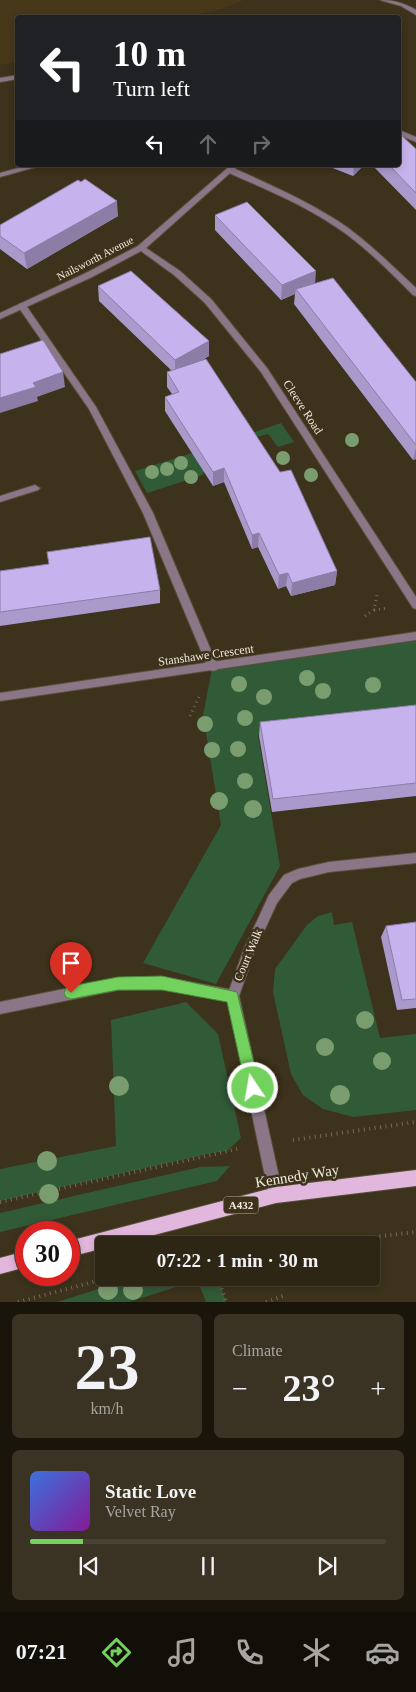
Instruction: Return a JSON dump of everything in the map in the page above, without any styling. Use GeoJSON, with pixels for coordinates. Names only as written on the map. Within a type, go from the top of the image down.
{"type":"FeatureCollection","features":[{"type":"Feature","properties":{"kind":"main road","name":"Kennedy Way"},"geometry":{"type":"LineString","coordinates":[[80,1246],[276,1195],[416,1178]]}},
{"type":"Feature","properties":{"kind":"main road"},"geometry":{"type":"LineString","coordinates":[[0,1266],[15,1262]]}},
{"type":"Feature","properties":{"kind":"street"},"geometry":{"type":"LineString","coordinates":[[383,0],[403,5],[416,13]]}},
{"type":"Feature","properties":{"kind":"street"},"geometry":{"type":"LineString","coordinates":[[0,80],[15,78]]}},
{"type":"Feature","properties":{"kind":"street"},"geometry":{"type":"LineString","coordinates":[[401,133],[416,140]]}},
{"type":"Feature","properties":{"kind":"street"},"geometry":{"type":"LineString","coordinates":[[0,175],[31,167]]}},
{"type":"Feature","properties":{"kind":"street","name":"Nailsworth Avenue"},"geometry":{"type":"LineString","coordinates":[[0,316],[89,275],[140,248],[233,167]]}},
{"type":"Feature","properties":{"kind":"street"},"geometry":{"type":"LineString","coordinates":[[236,167],[336,223],[368,247],[416,293]]}},
{"type":"Feature","properties":{"kind":"street","name":"Cleeve Road"},"geometry":{"type":"LineString","coordinates":[[140,248],[177,273],[208,301],[264,370],[416,605]]}},
{"type":"Feature","properties":{"kind":"street"},"geometry":{"type":"LineString","coordinates":[[22,306],[92,408],[148,514],[213,667]]}},
{"type":"Feature","properties":{"kind":"street"},"geometry":{"type":"LineString","coordinates":[[0,499],[35,488]]}},
{"type":"Feature","properties":{"kind":"street","name":"Stanshawe Crescent"},"geometry":{"type":"LineString","coordinates":[[0,697],[416,636]]}},
{"type":"Feature","properties":{"kind":"street","name":"Court Walk"},"geometry":{"type":"LineString","coordinates":[[276,1195],[232,996],[236,980],[270,907],[286,879],[305,871],[416,858]]}},
{"type":"Feature","properties":{"kind":"street"},"geometry":{"type":"LineString","coordinates":[[0,1008],[118,984],[162,983],[232,996]]}},
{"type":"Feature","properties":{"kind":"path"},"geometry":{"type":"LineString","coordinates":[[359,620],[374,610],[379,589]]}},
{"type":"Feature","properties":{"kind":"path"},"geometry":{"type":"LineString","coordinates":[[0,1202],[265,1144],[416,1122]]}},
{"type":"Feature","properties":{"kind":"path"},"geometry":{"type":"LineString","coordinates":[[380,1236],[416,1232]]}},
{"type":"Feature","properties":{"kind":"path"},"geometry":{"type":"LineString","coordinates":[[18,1302],[95,1281]]}},
{"type":"Feature","properties":{"kind":"path"},"geometry":{"type":"LineString","coordinates":[[221,1286],[226,1302]]}},
{"type":"Feature","properties":{"kind":"path"},"geometry":{"type":"LineString","coordinates":[[266,1302],[283,1296]]}},
{"type":"Feature","properties":{"kind":"shaded area"},"geometry":{"type":"Polygon","coordinates":[[[0,0],[244,0],[222,9],[195,15],[15,15],[15,62],[0,65],[0,0]]]}},
{"type":"Feature","properties":{"kind":"green space"},"geometry":{"type":"Polygon","coordinates":[[[281,423],[294,442],[278,447],[268,434],[249,439],[246,435],[281,423]]]}},
{"type":"Feature","properties":{"kind":"green space"},"geometry":{"type":"Polygon","coordinates":[[[205,449],[217,468],[203,473],[203,475],[147,493],[135,471],[205,449]]]}},
{"type":"Feature","properties":{"kind":"green space"},"geometry":{"type":"Polygon","coordinates":[[[416,640],[416,718],[258,735],[280,866],[216,984],[143,963],[221,825],[203,715],[212,669],[416,640]]]}},
{"type":"Feature","properties":{"kind":"green space"},"geometry":{"type":"Polygon","coordinates":[[[332,912],[334,925],[352,922],[380,1038],[416,1034],[416,1110],[353,1117],[323,1109],[303,1095],[291,1074],[273,992],[275,969],[307,925],[318,916],[332,912]]]}},
{"type":"Feature","properties":{"kind":"green space"},"geometry":{"type":"Polygon","coordinates":[[[186,1002],[218,1034],[241,1138],[227,1151],[0,1201],[0,1169],[116,1146],[111,1020],[186,1002]]]}},
{"type":"Feature","properties":{"kind":"green space"},"geometry":{"type":"Polygon","coordinates":[[[230,1166],[217,1181],[47,1221],[15,1221],[15,1228],[0,1232],[0,1213],[200,1167],[230,1166]]]}},
{"type":"Feature","properties":{"kind":"green space"},"geometry":{"type":"Polygon","coordinates":[[[108,1286],[179,1286],[129,1302],[57,1302],[108,1286]]]}},
{"type":"Feature","properties":{"kind":"green space"},"geometry":{"type":"Polygon","coordinates":[[[200,1286],[221,1286],[226,1302],[206,1302],[200,1286]]]}},
{"type":"Feature","properties":{"kind":"building"},"geometry":{"type":"Polygon","coordinates":[[[401,135],[416,149],[416,193],[391,167],[401,167],[401,135]]]}},
{"type":"Feature","properties":{"kind":"building"},"geometry":{"type":"Polygon","coordinates":[[[85,179],[117,201],[24,253],[0,236],[0,225],[78,180],[81,182],[85,179]]]}},
{"type":"Feature","properties":{"kind":"building"},"geometry":{"type":"Polygon","coordinates":[[[247,202],[316,271],[282,285],[215,215],[247,202]]]}},
{"type":"Feature","properties":{"kind":"building"},"geometry":{"type":"Polygon","coordinates":[[[131,271],[209,341],[175,360],[98,286],[131,271]]]}},
{"type":"Feature","properties":{"kind":"building"},"geometry":{"type":"Polygon","coordinates":[[[333,278],[416,382],[416,445],[296,289],[333,278]]]}},
{"type":"Feature","properties":{"kind":"building"},"geometry":{"type":"Polygon","coordinates":[[[43,340],[63,372],[33,383],[36,387],[0,398],[0,354],[43,340]]]}},
{"type":"Feature","properties":{"kind":"building"},"geometry":{"type":"Polygon","coordinates":[[[206,359],[280,472],[291,470],[337,571],[292,583],[288,573],[279,575],[259,533],[252,535],[224,468],[213,472],[165,397],[179,392],[167,372],[206,359]]]}},
{"type":"Feature","properties":{"kind":"building"},"geometry":{"type":"Polygon","coordinates":[[[150,537],[160,590],[0,612],[0,571],[49,564],[47,552],[150,537]]]}},
{"type":"Feature","properties":{"kind":"building"},"geometry":{"type":"Polygon","coordinates":[[[416,705],[416,783],[273,799],[260,722],[416,705]]]}},
{"type":"Feature","properties":{"kind":"building"},"geometry":{"type":"Polygon","coordinates":[[[416,922],[416,999],[402,1000],[386,926],[416,922]]]}},
{"type":"Feature","properties":{"kind":"route"},"geometry":{"type":"LineString","coordinates":[[71,993],[118,984],[162,983],[232,996],[253,1088]]}}]}
